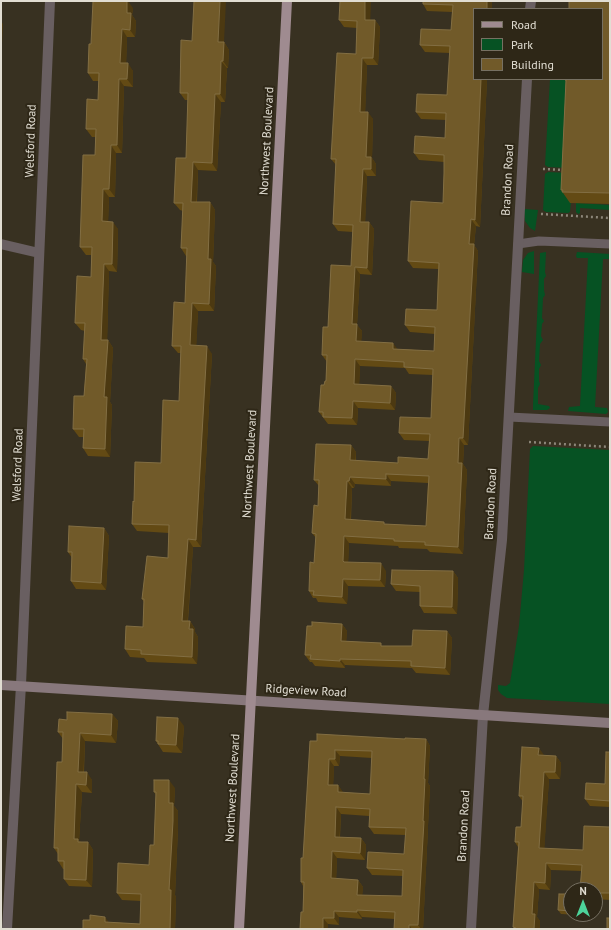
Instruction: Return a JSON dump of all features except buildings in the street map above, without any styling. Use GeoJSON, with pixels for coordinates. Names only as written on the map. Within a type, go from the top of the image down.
{"type":"FeatureCollection","features":[{"type":"Feature","properties":{"kind":"main road","name":"Northwest Boulevard"},"geometry":{"type":"LineString","coordinates":[[239,929],[288,1]]}},
{"type":"Feature","properties":{"kind":"street","name":"Welsford Road"},"geometry":{"type":"LineString","coordinates":[[7,929],[21,685],[50,1]]}},
{"type":"Feature","properties":{"kind":"street","name":"Brandon Road"},"geometry":{"type":"LineString","coordinates":[[471,929],[483,715],[502,540],[527,80]]}},
{"type":"Feature","properties":{"kind":"street"},"geometry":{"type":"LineString","coordinates":[[1,244],[39,253]]}},
{"type":"Feature","properties":{"kind":"street","name":"Ridgeview Road"},"geometry":{"type":"LineString","coordinates":[[1,685],[21,685],[250,701],[610,723]]}},
{"type":"Feature","properties":{"kind":"lane"},"geometry":{"type":"LineString","coordinates":[[518,244],[538,241],[610,244]]}},
{"type":"Feature","properties":{"kind":"lane"},"geometry":{"type":"LineString","coordinates":[[509,417],[610,422]]}},
{"type":"Feature","properties":{"kind":"path"},"geometry":{"type":"LineString","coordinates":[[543,169],[570,170]]}},
{"type":"Feature","properties":{"kind":"path"},"geometry":{"type":"LineString","coordinates":[[541,214],[610,218]]}},
{"type":"Feature","properties":{"kind":"path"},"geometry":{"type":"LineString","coordinates":[[529,442],[610,447]]}},
{"type":"Feature","properties":{"kind":"green space"},"geometry":{"type":"Polygon","coordinates":[[[550,80],[574,80],[570,168],[548,167],[545,165],[550,80]]]}},
{"type":"Feature","properties":{"kind":"green space"},"geometry":{"type":"Polygon","coordinates":[[[548,172],[570,173],[570,212],[546,212],[543,210],[545,174],[548,172]]]}},
{"type":"Feature","properties":{"kind":"green space"},"geometry":{"type":"Polygon","coordinates":[[[576,203],[610,205],[610,210],[580,208],[580,213],[578,214],[576,212],[576,203]]]}},
{"type":"Feature","properties":{"kind":"green space"},"geometry":{"type":"Polygon","coordinates":[[[525,209],[538,210],[535,231],[530,228],[525,221],[525,209]]]}},
{"type":"Feature","properties":{"kind":"green space"},"geometry":{"type":"Polygon","coordinates":[[[534,251],[534,274],[522,272],[523,260],[528,253],[534,251]]]}},
{"type":"Feature","properties":{"kind":"green space"},"geometry":{"type":"Polygon","coordinates":[[[546,252],[546,276],[544,279],[545,295],[543,298],[542,318],[544,321],[542,324],[541,336],[543,340],[540,344],[539,361],[541,365],[539,369],[540,384],[538,388],[538,404],[549,406],[550,408],[547,410],[533,410],[540,253],[546,252]]]}},
{"type":"Feature","properties":{"kind":"green space"},"geometry":{"type":"Polygon","coordinates":[[[577,252],[610,254],[610,259],[603,259],[595,407],[607,408],[608,412],[606,414],[568,411],[569,407],[580,406],[588,258],[577,258],[577,252]]]}},
{"type":"Feature","properties":{"kind":"green space"},"geometry":{"type":"Polygon","coordinates":[[[533,446],[610,450],[610,704],[507,698],[498,690],[498,685],[506,686],[510,683],[519,626],[524,570],[530,449],[533,446]]]}}]}
